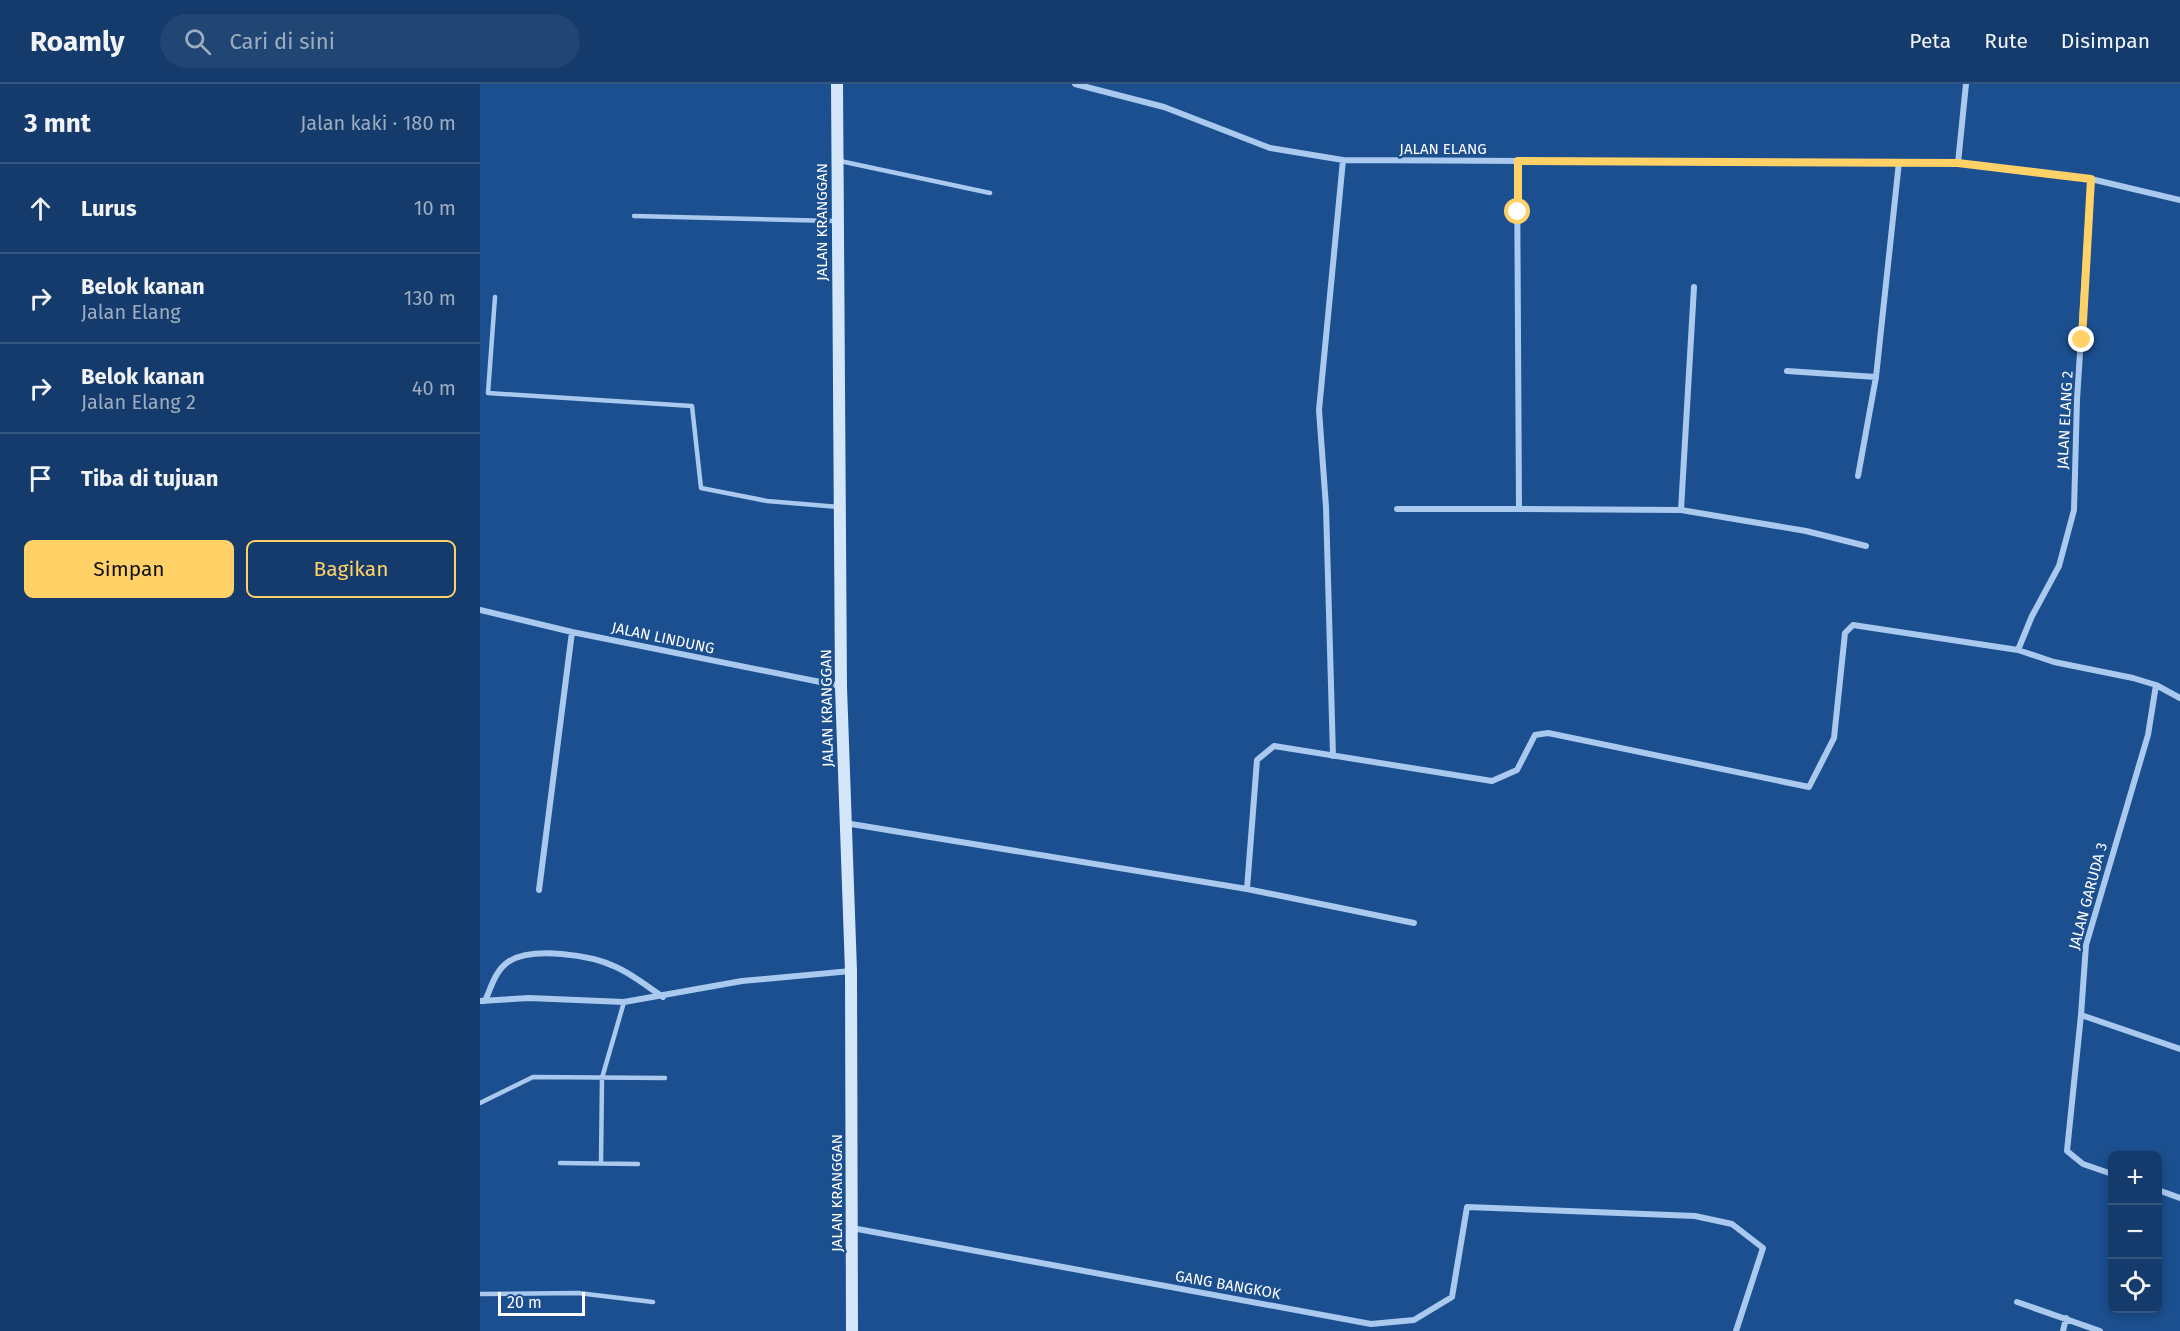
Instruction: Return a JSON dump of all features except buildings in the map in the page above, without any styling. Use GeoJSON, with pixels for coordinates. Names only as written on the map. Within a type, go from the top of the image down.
{"type":"FeatureCollection","features":[{"type":"Feature","properties":{"kind":"main road","name":"JALAN KRANGGAN"},"geometry":{"type":"LineString","coordinates":[[837,84],[841,687],[851,971],[852,1331]]}},
{"type":"Feature","properties":{"kind":"street","name":"JALAN ELANG"},"geometry":{"type":"LineString","coordinates":[[1075,84],[1164,107],[1270,148],[1343,160],[1958,163],[2091,179],[2180,200]]}},
{"type":"Feature","properties":{"kind":"street"},"geometry":{"type":"LineString","coordinates":[[1958,163],[1966,84]]}},
{"type":"Feature","properties":{"kind":"street"},"geometry":{"type":"LineString","coordinates":[[1333,756],[1326,507],[1319,410],[1343,160]]}},
{"type":"Feature","properties":{"kind":"street"},"geometry":{"type":"LineString","coordinates":[[1518,161],[1519,509]]}},
{"type":"Feature","properties":{"kind":"street"},"geometry":{"type":"LineString","coordinates":[[1858,476],[1876,377],[1899,162]]}},
{"type":"Feature","properties":{"kind":"street","name":"JALAN ELANG 2"},"geometry":{"type":"LineString","coordinates":[[2018,650],[2032,616],[2060,567],[2074,510],[2077,400],[2091,179]]}},
{"type":"Feature","properties":{"kind":"street"},"geometry":{"type":"LineString","coordinates":[[1681,510],[1694,286]]}},
{"type":"Feature","properties":{"kind":"street"},"geometry":{"type":"LineString","coordinates":[[1787,371],[1876,377]]}},
{"type":"Feature","properties":{"kind":"street"},"geometry":{"type":"LineString","coordinates":[[1397,508],[1681,510],[1806,531],[1866,546]]}},
{"type":"Feature","properties":{"kind":"street","name":"JALAN LINDUNG"},"geometry":{"type":"LineString","coordinates":[[480,609],[572,632],[841,687]]}},
{"type":"Feature","properties":{"kind":"street"},"geometry":{"type":"LineString","coordinates":[[1247,890],[1257,760],[1274,746],[1492,781],[1517,770],[1535,735],[1548,733],[1809,787],[1834,738],[1848,627],[1853,625],[2018,650],[2054,662],[2108,672],[2156,685],[2180,698]]}},
{"type":"Feature","properties":{"kind":"street"},"geometry":{"type":"LineString","coordinates":[[539,890],[572,632]]}},
{"type":"Feature","properties":{"kind":"street","name":"JALAN GARUDA 3"},"geometry":{"type":"LineString","coordinates":[[2108,1173],[2083,1164],[2067,1151],[2082,1015],[2086,945],[2148,735],[2156,685]]}},
{"type":"Feature","properties":{"kind":"street"},"geometry":{"type":"LineString","coordinates":[[844,823],[1247,890],[1414,923]]}},
{"type":"Feature","properties":{"kind":"street"},"geometry":{"type":"LineString","coordinates":[[483,1001],[498,973],[509,961],[541,953],[580,956],[616,967],[663,997]]}},
{"type":"Feature","properties":{"kind":"street"},"geometry":{"type":"LineString","coordinates":[[483,1001],[529,998],[624,1002],[663,997],[742,981],[851,971]]}},
{"type":"Feature","properties":{"kind":"street"},"geometry":{"type":"LineString","coordinates":[[2082,1015],[2180,1049]]}},
{"type":"Feature","properties":{"kind":"street"},"geometry":{"type":"LineString","coordinates":[[2162,1192],[2180,1197]]}},
{"type":"Feature","properties":{"kind":"street","name":"GANG BANGKOK"},"geometry":{"type":"LineString","coordinates":[[852,1228],[1371,1324],[1414,1320],[1452,1297],[1467,1207],[1695,1216],[1732,1224],[1763,1248],[1736,1331]]}},
{"type":"Feature","properties":{"kind":"street"},"geometry":{"type":"LineString","coordinates":[[2017,1302],[2100,1331]]}},
{"type":"Feature","properties":{"kind":"street"},"geometry":{"type":"LineString","coordinates":[[2063,1331],[2066,1318]]}},
{"type":"Feature","properties":{"kind":"lane"},"geometry":{"type":"LineString","coordinates":[[836,160],[990,193]]}},
{"type":"Feature","properties":{"kind":"lane"},"geometry":{"type":"LineString","coordinates":[[634,216],[837,221]]}},
{"type":"Feature","properties":{"kind":"lane"},"geometry":{"type":"LineString","coordinates":[[495,297],[488,393],[692,406],[701,488],[767,501],[840,507]]}},
{"type":"Feature","properties":{"kind":"lane"},"geometry":{"type":"LineString","coordinates":[[601,1163],[602,1078],[624,1002]]}},
{"type":"Feature","properties":{"kind":"lane"},"geometry":{"type":"LineString","coordinates":[[480,1103],[533,1077],[665,1078]]}},
{"type":"Feature","properties":{"kind":"lane"},"geometry":{"type":"LineString","coordinates":[[560,1163],[638,1164]]}},
{"type":"Feature","properties":{"kind":"lane"},"geometry":{"type":"LineString","coordinates":[[480,1294],[578,1293],[653,1302]]}},
{"type":"Feature","properties":{"kind":"route"},"geometry":{"type":"LineString","coordinates":[[1518,212],[1518,161],[1958,163],[2091,179],[2082,340]]}}]}
